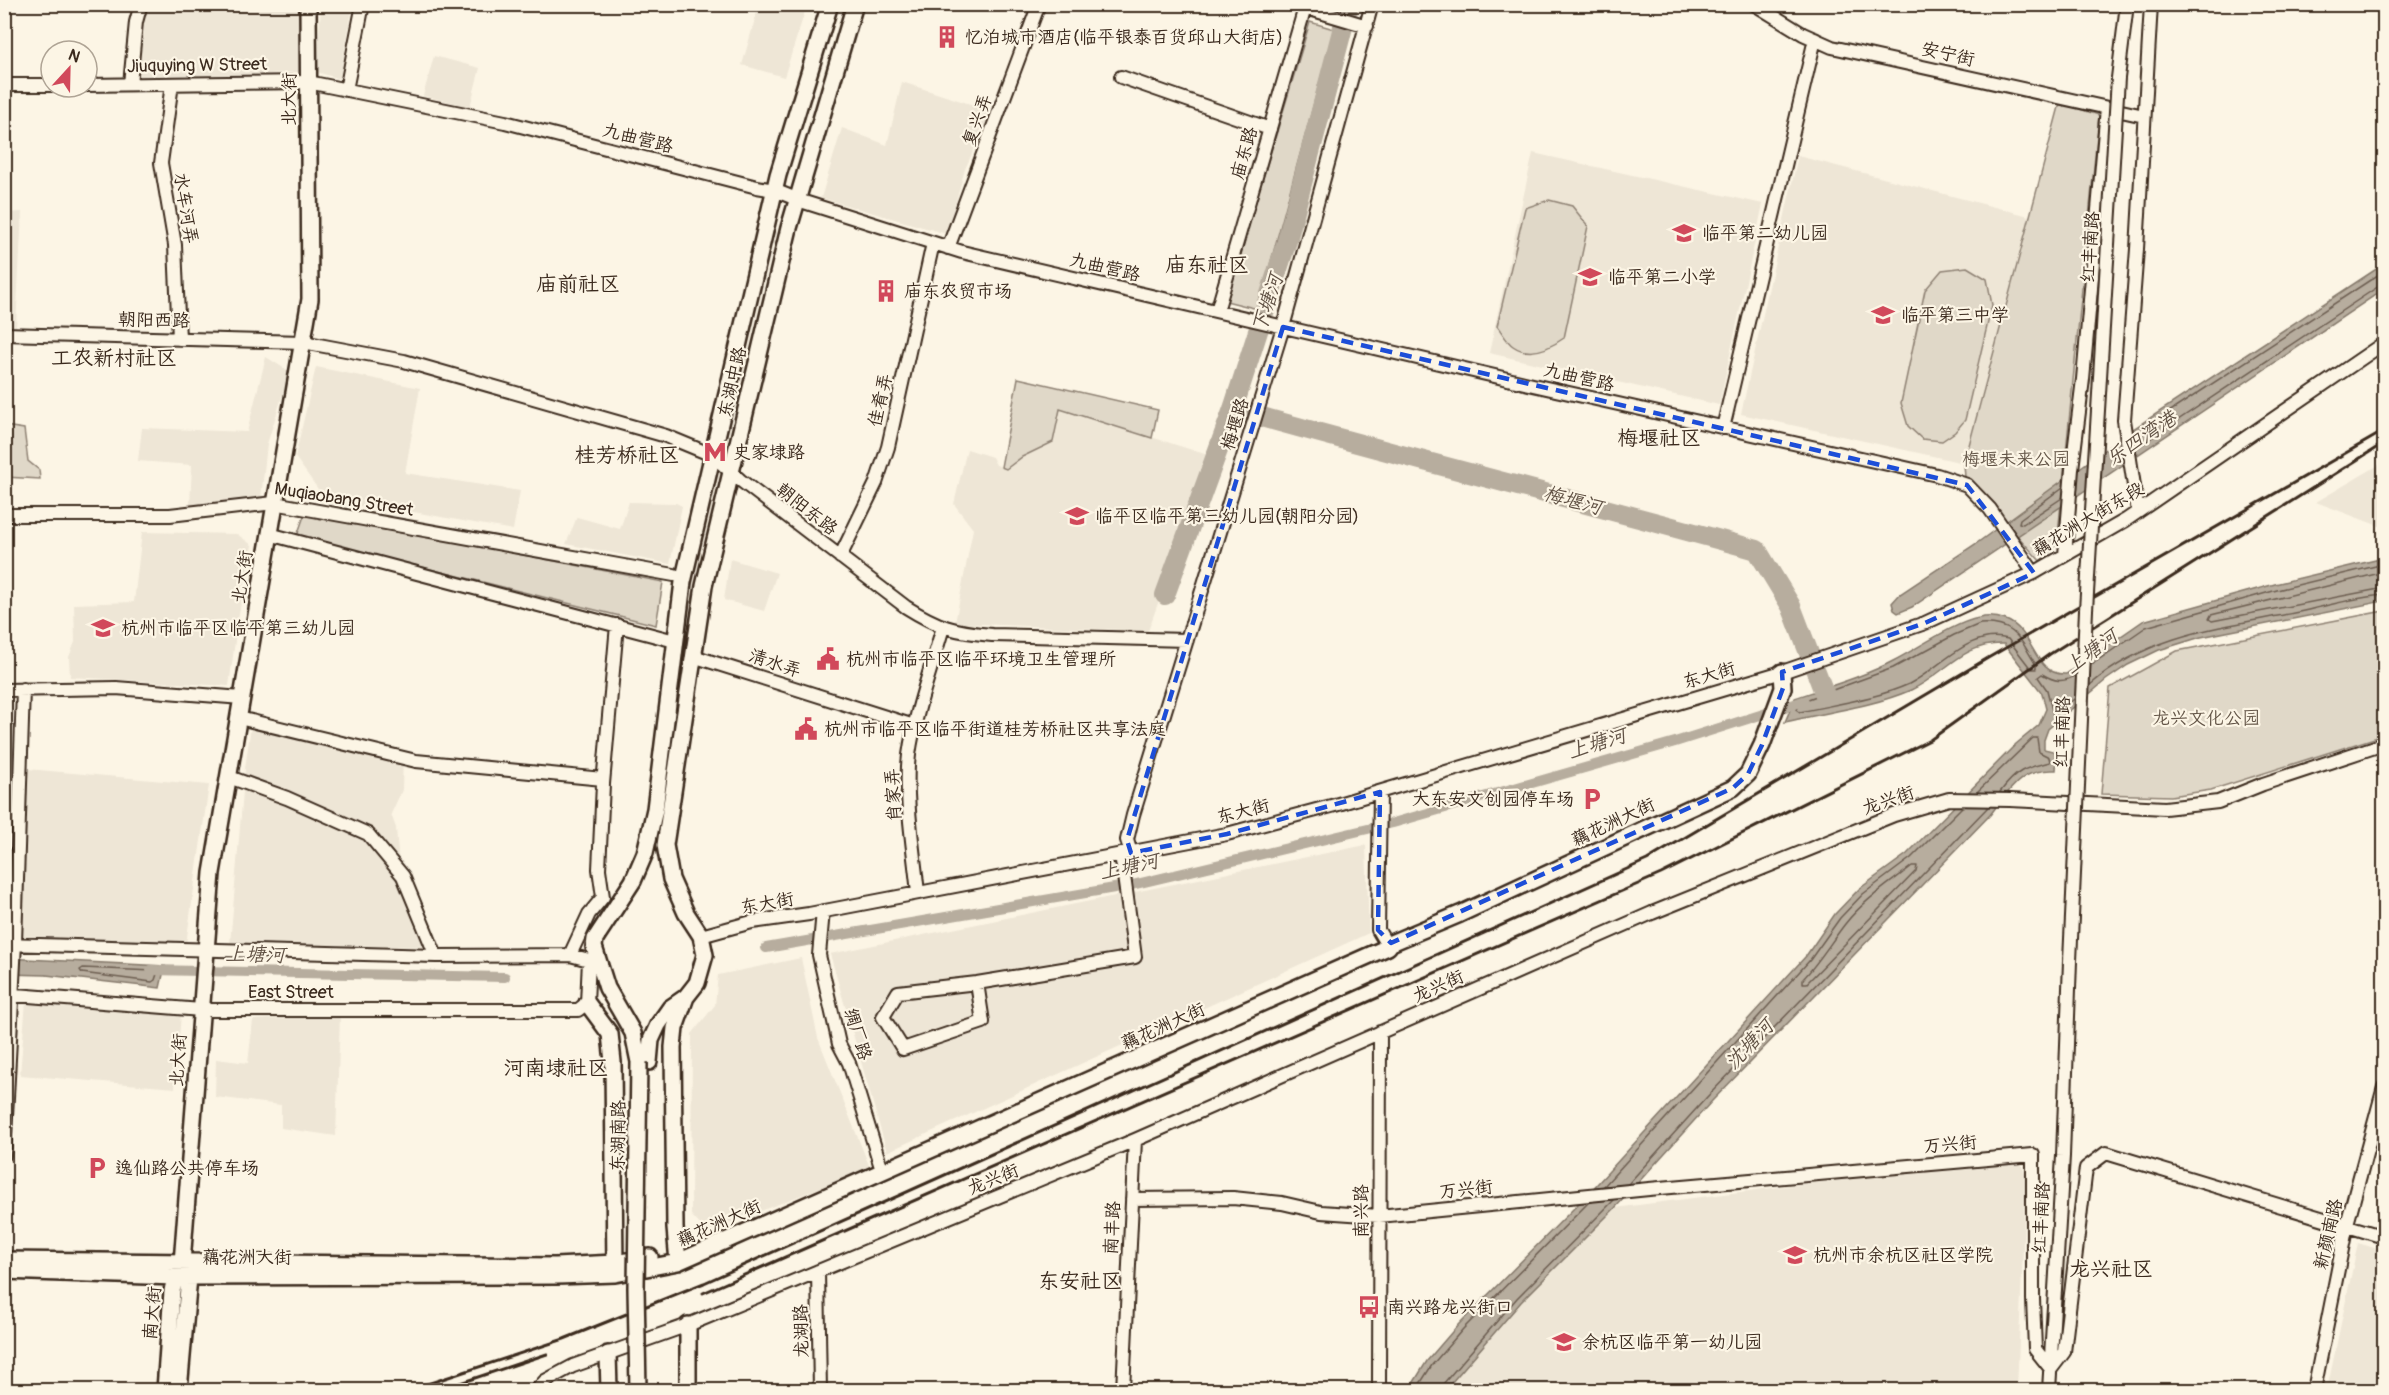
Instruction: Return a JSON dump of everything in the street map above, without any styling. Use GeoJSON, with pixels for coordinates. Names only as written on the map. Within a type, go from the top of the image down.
{"type":"FeatureCollection","features":[{"type":"Feature","properties":{"kind":"main road","name":"北大街"},"geometry":{"type":"LineString","coordinates":[[182,1272],[212,873],[310,299],[308,4]]}},
{"type":"Feature","properties":{"kind":"main road","name":"东湖中路"},"geometry":{"type":"LineString","coordinates":[[621,899],[633,881],[645,853],[655,809],[683,582],[774,190],[830,4]]}},
{"type":"Feature","properties":{"kind":"main road","name":"东湖中路"},"geometry":{"type":"LineString","coordinates":[[701,936],[686,914],[671,879],[665,846],[704,586],[796,199],[855,4]]}},
{"type":"Feature","properties":{"kind":"main road","name":"藕花洲大街"},"geometry":{"type":"LineString","coordinates":[[678,1258],[879,1164],[1460,914],[1733,788],[1748,774],[1766,733],[1783,677]]}},
{"type":"Feature","properties":{"kind":"main road","name":"东湖南路"},"geometry":{"type":"LineString","coordinates":[[621,899],[595,939],[593,958],[633,1033],[644,1062],[645,1321],[648,1390]]}},
{"type":"Feature","properties":{"kind":"main road"},"geometry":{"type":"LineString","coordinates":[[678,1258],[675,1228],[673,1047],[675,1028],[686,997],[697,983],[705,955],[701,936]]}},
{"type":"Feature","properties":{"kind":"main road","name":"藕花洲大街"},"geometry":{"type":"LineString","coordinates":[[4,1271],[546,1276],[615,1269],[678,1258],[1388,944]]}},
{"type":"Feature","properties":{"kind":"main road","name":"东湖南路"},"geometry":{"type":"LineString","coordinates":[[638,1390],[636,1288],[644,1062],[658,1025],[670,1008],[686,997]]}},
{"type":"Feature","properties":{"kind":"main road"},"geometry":{"type":"LineString","coordinates":[[583,1006],[610,1034],[613,1062],[615,1269]]}},
{"type":"Feature","properties":{"kind":"main road","name":"藕花洲大街"},"geometry":{"type":"LineString","coordinates":[[4,1260],[182,1272]]}},
{"type":"Feature","properties":{"kind":"main road","name":"南大街"},"geometry":{"type":"LineString","coordinates":[[165,1390],[172,1291],[182,1272]]}},
{"type":"Feature","properties":{"kind":"main road","name":"南大街"},"geometry":{"type":"LineString","coordinates":[[179,1390],[182,1272]]}},
{"type":"Feature","properties":{"kind":"main road"},"geometry":{"type":"LineString","coordinates":[[688,1325],[688,1390]]}},
{"type":"Feature","properties":{"kind":"main road"},"geometry":{"type":"LineString","coordinates":[[608,1354],[609,1390]]}},
{"type":"Feature","properties":{"kind":"street"},"geometry":{"type":"LineString","coordinates":[[130,84],[136,22],[141,4]]}},
{"type":"Feature","properties":{"kind":"street"},"geometry":{"type":"LineString","coordinates":[[346,90],[363,4]]}},
{"type":"Feature","properties":{"kind":"street","name":"复兴弄"},"geometry":{"type":"LineString","coordinates":[[948,248],[1039,4]]}},
{"type":"Feature","properties":{"kind":"street","name":"梅堰路"},"geometry":{"type":"LineString","coordinates":[[976,983],[1136,957],[1125,857],[1133,815],[1268,378],[1372,4]]}},
{"type":"Feature","properties":{"kind":"street","name":"安宁街"},"geometry":{"type":"LineString","coordinates":[[1754,4],[1832,47],[2144,116]]}},
{"type":"Feature","properties":{"kind":"street","name":"红丰南路"},"geometry":{"type":"LineString","coordinates":[[2049,1390],[2063,1156],[2086,610],[2118,78],[2127,4]]}},
{"type":"Feature","properties":{"kind":"street"},"geometry":{"type":"LineString","coordinates":[[2138,512],[2124,420],[2151,4]]}},
{"type":"Feature","properties":{"kind":"street"},"geometry":{"type":"LineString","coordinates":[[1304,7],[1366,26]]}},
{"type":"Feature","properties":{"kind":"street","name":"庙东路"},"geometry":{"type":"LineString","coordinates":[[1220,312],[1304,7]]}},
{"type":"Feature","properties":{"kind":"street"},"geometry":{"type":"LineString","coordinates":[[1724,428],[1815,39]]}},
{"type":"Feature","properties":{"kind":"street"},"geometry":{"type":"LineString","coordinates":[[1121,77],[1270,129]]}},
{"type":"Feature","properties":{"kind":"street","name":"Jiuquying W Street"},"geometry":{"type":"LineString","coordinates":[[99,85],[308,82]]}},
{"type":"Feature","properties":{"kind":"street","name":"九曲营路"},"geometry":{"type":"LineString","coordinates":[[308,82],[505,122],[774,190],[948,248],[1283,327],[1937,475],[1967,485],[1990,509],[2034,573]]}},
{"type":"Feature","properties":{"kind":"street","name":"水车河弄"},"geometry":{"type":"LineString","coordinates":[[172,84],[161,163],[175,245],[179,339]]}},
{"type":"Feature","properties":{"kind":"street"},"geometry":{"type":"LineString","coordinates":[[4,86],[39,85]]}},
{"type":"Feature","properties":{"kind":"street"},"geometry":{"type":"LineString","coordinates":[[2065,555],[2107,108]]}},
{"type":"Feature","properties":{"kind":"street","name":"佳肴弄"},"geometry":{"type":"LineString","coordinates":[[840,557],[876,483],[888,447],[933,243]]}},
{"type":"Feature","properties":{"kind":"street","name":"朝阳西路"},"geometry":{"type":"LineString","coordinates":[[4,334],[303,342]]}},
{"type":"Feature","properties":{"kind":"street","name":"朝阳东路"},"geometry":{"type":"LineString","coordinates":[[303,342],[404,361],[666,436],[712,455],[840,557],[906,607],[933,624],[961,633],[1187,640]]}},
{"type":"Feature","properties":{"kind":"street","name":"藕花洲大街东段"},"geometry":{"type":"LineString","coordinates":[[1783,677],[1850,649],[1925,623],[2034,573],[2138,512],[2385,343]]}},
{"type":"Feature","properties":{"kind":"street","name":"Muqiaobang Street"},"geometry":{"type":"LineString","coordinates":[[4,515],[170,515],[274,503],[674,575]]}},
{"type":"Feature","properties":{"kind":"street"},"geometry":{"type":"LineString","coordinates":[[269,534],[675,641]]}},
{"type":"Feature","properties":{"kind":"street"},"geometry":{"type":"LineString","coordinates":[[570,955],[589,914],[603,897],[599,869],[603,779],[617,625]]}},
{"type":"Feature","properties":{"kind":"street","name":"肖家弄"},"geometry":{"type":"LineString","coordinates":[[918,893],[909,792],[909,758],[914,726],[943,627]]}},
{"type":"Feature","properties":{"kind":"street","name":"清水弄"},"geometry":{"type":"LineString","coordinates":[[693,656],[914,726]]}},
{"type":"Feature","properties":{"kind":"street","name":"东大街"},"geometry":{"type":"LineString","coordinates":[[701,936],[752,922],[1125,857],[1227,834],[1783,677]]}},
{"type":"Feature","properties":{"kind":"street"},"geometry":{"type":"LineString","coordinates":[[4,690],[116,688],[242,698]]}},
{"type":"Feature","properties":{"kind":"street"},"geometry":{"type":"LineString","coordinates":[[4,1155],[8,994],[22,689]]}},
{"type":"Feature","properties":{"kind":"street"},"geometry":{"type":"LineString","coordinates":[[239,718],[416,761],[603,779]]}},
{"type":"Feature","properties":{"kind":"street","name":"龙兴街"},"geometry":{"type":"LineString","coordinates":[[537,1390],[545,1381],[573,1366],[688,1325],[1135,1140],[1652,913],[1894,815],[1949,800],[2010,800],[2165,808],[2218,802],[2263,784],[2385,744]]}},
{"type":"Feature","properties":{"kind":"street"},"geometry":{"type":"LineString","coordinates":[[229,777],[287,798],[368,834],[403,876],[436,956]]}},
{"type":"Feature","properties":{"kind":"street"},"geometry":{"type":"LineString","coordinates":[[1380,792],[1378,930],[1388,944]]}},
{"type":"Feature","properties":{"kind":"street","name":"绸厂路"},"geometry":{"type":"LineString","coordinates":[[823,911],[819,955],[839,1044],[849,1063],[879,1164]]}},
{"type":"Feature","properties":{"kind":"street","name":"East Street"},"geometry":{"type":"LineString","coordinates":[[10,944],[436,956],[570,955],[593,958]]}},
{"type":"Feature","properties":{"kind":"street"},"geometry":{"type":"LineString","coordinates":[[583,1006],[593,958]]}},
{"type":"Feature","properties":{"kind":"street"},"geometry":{"type":"LineString","coordinates":[[976,983],[983,1022],[903,1048],[884,1017],[898,992],[976,983]]}},
{"type":"Feature","properties":{"kind":"street","name":"East Street"},"geometry":{"type":"LineString","coordinates":[[8,994],[201,1010],[583,1006]]}},
{"type":"Feature","properties":{"kind":"street","name":"南兴路"},"geometry":{"type":"LineString","coordinates":[[1379,1390],[1380,1032]]}},
{"type":"Feature","properties":{"kind":"street","name":"新颜南路"},"geometry":{"type":"LineString","coordinates":[[2314,1390],[2347,1224],[2385,1087]]}},
{"type":"Feature","properties":{"kind":"street","name":"南丰路"},"geometry":{"type":"LineString","coordinates":[[1122,1390],[1135,1140]]}},
{"type":"Feature","properties":{"kind":"street"},"geometry":{"type":"LineString","coordinates":[[2050,1369],[2064,1352],[2085,1168],[2106,1154],[2385,1237]]}},
{"type":"Feature","properties":{"kind":"street","name":"万兴街"},"geometry":{"type":"LineString","coordinates":[[1132,1199],[1233,1198],[1282,1203],[1321,1212],[1379,1216],[2032,1155],[2032,1299],[2035,1350],[2050,1369]]}},
{"type":"Feature","properties":{"kind":"street","name":"龙湖路"},"geometry":{"type":"LineString","coordinates":[[818,1271],[820,1390]]}},
{"type":"Feature","properties":{"kind":"highlighted area"},"geometry":{"type":"Polygon","coordinates":[[[1283,327],[1967,485],[2034,573],[1925,623],[1782,672],[1783,688],[1762,745],[1748,774],[1733,788],[1391,943],[1378,930],[1380,792],[1227,834],[1131,853],[1127,840],[1283,327]]]}},
{"type":"Feature","properties":{"kind":"shaded area"},"geometry":{"type":"Polygon","coordinates":[[[150,5],[301,5],[301,72],[137,82],[145,20],[150,5]]]}},
{"type":"Feature","properties":{"kind":"shaded area"},"geometry":{"type":"Polygon","coordinates":[[[321,5],[353,5],[340,79],[317,72],[321,5]]]}},
{"type":"Feature","properties":{"kind":"shaded area"},"geometry":{"type":"Polygon","coordinates":[[[759,5],[807,5],[784,77],[742,65],[759,5]]]}},
{"type":"Feature","properties":{"kind":"shaded area"},"geometry":{"type":"Polygon","coordinates":[[[434,56],[480,68],[470,107],[423,96],[434,56]]]}},
{"type":"Feature","properties":{"kind":"shaded area"},"geometry":{"type":"Polygon","coordinates":[[[902,82],[992,111],[965,169],[947,234],[821,198],[842,128],[887,145],[902,82]]]}},
{"type":"Feature","properties":{"kind":"shaded area","name":"临平第二小学"},"geometry":{"type":"Polygon","coordinates":[[[1533,153],[1763,204],[1719,405],[1489,353],[1533,153]]]}},
{"type":"Feature","properties":{"kind":"shaded area","name":"临平第三中学"},"geometry":{"type":"Polygon","coordinates":[[[1798,156],[2029,216],[1964,463],[1741,414],[1798,156]]]}},
{"type":"Feature","properties":{"kind":"shaded area"},"geometry":{"type":"Polygon","coordinates":[[[22,212],[16,327],[5,326],[5,213],[22,212]]]}},
{"type":"Feature","properties":{"kind":"shaded area"},"geometry":{"type":"Polygon","coordinates":[[[266,357],[290,372],[267,444],[261,498],[190,505],[192,465],[138,461],[142,428],[247,432],[266,357]]]}},
{"type":"Feature","properties":{"kind":"shaded area"},"geometry":{"type":"Polygon","coordinates":[[[316,367],[420,388],[405,473],[520,491],[513,530],[408,511],[328,503],[295,457],[316,367]]]}},
{"type":"Feature","properties":{"kind":"shaded area","name":"临平区临平第三幼儿园(朝阳分园)"},"geometry":{"type":"Polygon","coordinates":[[[1060,408],[1211,456],[1148,631],[955,623],[973,529],[954,504],[967,449],[992,457],[996,465],[1006,468],[1022,457],[1053,442],[1060,408]]]}},
{"type":"Feature","properties":{"kind":"shaded area"},"geometry":{"type":"Polygon","coordinates":[[[2384,462],[2384,525],[2379,526],[2316,502],[2384,462]]]}},
{"type":"Feature","properties":{"kind":"shaded area"},"geometry":{"type":"Polygon","coordinates":[[[629,502],[676,503],[682,506],[670,564],[566,544],[577,517],[620,529],[629,502]]]}},
{"type":"Feature","properties":{"kind":"shaded area"},"geometry":{"type":"Polygon","coordinates":[[[142,532],[237,534],[252,545],[238,619],[229,686],[70,677],[69,657],[75,642],[74,604],[134,602],[142,532]]]}},
{"type":"Feature","properties":{"kind":"shaded area"},"geometry":{"type":"Polygon","coordinates":[[[730,559],[777,573],[764,611],[724,600],[730,559]]]}},
{"type":"Feature","properties":{"kind":"shaded area"},"geometry":{"type":"Polygon","coordinates":[[[252,719],[403,756],[402,790],[391,814],[396,828],[399,865],[431,947],[230,944],[245,768],[252,719]]]}},
{"type":"Feature","properties":{"kind":"shaded area"},"geometry":{"type":"Polygon","coordinates":[[[27,769],[209,785],[186,944],[17,937],[27,769]]]}},
{"type":"Feature","properties":{"kind":"shaded area"},"geometry":{"type":"Polygon","coordinates":[[[1366,845],[1369,933],[887,1152],[830,954],[1366,845]]]}},
{"type":"Feature","properties":{"kind":"shaded area"},"geometry":{"type":"Polygon","coordinates":[[[801,958],[818,1038],[870,1168],[707,1232],[691,1215],[692,1034],[715,1005],[718,975],[801,958]]]}},
{"type":"Feature","properties":{"kind":"shaded area"},"geometry":{"type":"Polygon","coordinates":[[[26,1001],[181,1014],[175,1088],[20,1075],[26,1001]]]}},
{"type":"Feature","properties":{"kind":"shaded area"},"geometry":{"type":"Polygon","coordinates":[[[340,1015],[336,1136],[281,1128],[281,1105],[215,1097],[216,1059],[248,1063],[253,1020],[340,1015]]]}},
{"type":"Feature","properties":{"kind":"shaded area","name":"杭州市余杭区社区学院"},"geometry":{"type":"Polygon","coordinates":[[[2006,1158],[2020,1162],[2026,1175],[2017,1390],[1445,1390],[1521,1302],[1615,1208],[2006,1158]]]}},
{"type":"Feature","properties":{"kind":"shaded area"},"geometry":{"type":"Polygon","coordinates":[[[2358,1243],[2384,1251],[2384,1390],[2327,1390],[2358,1243]]]}},
{"type":"Feature","properties":{"kind":"green space"},"geometry":{"type":"Polygon","coordinates":[[[1310,22],[1334,29],[1258,309],[1226,301],[1310,22]]]}},
{"type":"Feature","properties":{"kind":"green space","name":"梅堰未来公园"},"geometry":{"type":"Polygon","coordinates":[[[2060,103],[2099,115],[2057,544],[2040,561],[1965,477],[1964,464],[2060,103]]]}},
{"type":"Feature","properties":{"kind":"green space"},"geometry":{"type":"Polygon","coordinates":[[[1549,200],[1572,206],[1588,226],[1564,338],[1540,350],[1519,350],[1511,344],[1497,326],[1525,208],[1549,200]]]}},
{"type":"Feature","properties":{"kind":"green space"},"geometry":{"type":"Polygon","coordinates":[[[1967,267],[1987,279],[1992,305],[1965,420],[1955,432],[1942,441],[1922,439],[1908,426],[1901,403],[1925,290],[1942,270],[1967,267]]]}},
{"type":"Feature","properties":{"kind":"green space"},"geometry":{"type":"Polygon","coordinates":[[[1018,378],[1158,410],[1152,438],[1060,409],[1053,442],[1022,457],[1006,469],[1001,467],[1018,378]]]}},
{"type":"Feature","properties":{"kind":"green space"},"geometry":{"type":"Polygon","coordinates":[[[5,426],[24,429],[28,461],[39,470],[40,479],[5,477],[5,426]]]}},
{"type":"Feature","properties":{"kind":"green space"},"geometry":{"type":"Polygon","coordinates":[[[305,513],[663,582],[656,625],[297,536],[305,513]]]}},
{"type":"Feature","properties":{"kind":"green space","name":"龙兴文化公园"},"geometry":{"type":"Polygon","coordinates":[[[2384,611],[2384,735],[2211,790],[2171,796],[2101,794],[2110,688],[2177,651],[2384,611]]]}},
{"type":"Feature","properties":{"kind":"water","name":"乐四湾港"},"geometry":{"type":"Polygon","coordinates":[[[2384,264],[2384,289],[1912,607],[1898,613],[1894,610],[1892,603],[1900,594],[1977,543],[2133,429],[2384,264]]]}},
{"type":"Feature","properties":{"kind":"water","name":"沈塘河"},"geometry":{"type":"Polygon","coordinates":[[[2384,558],[2384,601],[2201,637],[2159,650],[2128,665],[2106,680],[2048,729],[2044,749],[2057,752],[2056,770],[2033,773],[2010,789],[1990,815],[1712,1101],[1615,1208],[1521,1302],[1445,1390],[1409,1390],[1427,1361],[1458,1325],[1588,1194],[1806,956],[1835,914],[1859,889],[1907,854],[2016,744],[2039,725],[2046,709],[2042,693],[2004,644],[1977,648],[1954,661],[1923,684],[1896,696],[1785,722],[1795,698],[1870,672],[1958,625],[1985,617],[2003,619],[2016,626],[2047,668],[2055,673],[2066,674],[2143,621],[2275,584],[2384,558]]]}},
{"type":"Feature","properties":{"kind":"water"},"geometry":{"type":"Polygon","coordinates":[[[5,958],[165,966],[160,988],[46,975],[5,974],[5,958]]]}},
{"type":"Feature","properties":{"kind":"waterway","name":"下塘河"},"geometry":{"type":"LineString","coordinates":[[1165,595],[1233,409],[1287,241],[1349,4]]}},
{"type":"Feature","properties":{"kind":"waterway","name":"梅堰河"},"geometry":{"type":"LineString","coordinates":[[1233,409],[1757,550],[1791,606],[1825,695]]}},
{"type":"Feature","properties":{"kind":"waterway","name":"上塘河"},"geometry":{"type":"LineString","coordinates":[[766,948],[1132,885],[1393,823],[1675,742],[1804,701]]}},
{"type":"Feature","properties":{"kind":"waterway","name":"上塘河"},"geometry":{"type":"LineString","coordinates":[[151,970],[505,977]]}},
{"type":"Feature","properties":{"kind":"railway"},"geometry":{"type":"LineString","coordinates":[[409,1390],[564,1339],[704,1283],[1647,860],[1988,658],[2384,431]]}},
{"type":"Feature","properties":{"kind":"railway"},"geometry":{"type":"LineString","coordinates":[[703,1293],[1661,874],[1930,740],[2050,654],[2384,443]]}},
{"type":"Feature","properties":{"kind":"railway"},"geometry":{"type":"LineString","coordinates":[[439,1390],[547,1354]]}},
{"type":"Feature","properties":{"kind":"place","name":"忆泊城市酒店(临平银泰百货邱山大街店)"},"geometry":{"type":"Point","coordinates":[947,37]}},
{"type":"Feature","properties":{"kind":"place","name":"临平第二幼儿园"},"geometry":{"type":"Point","coordinates":[1684,233]}},
{"type":"Feature","properties":{"kind":"place","name":"临平第二小学"},"geometry":{"type":"Point","coordinates":[1590,277]}},
{"type":"Feature","properties":{"kind":"place","name":"庙东农贸市场"},"geometry":{"type":"Point","coordinates":[886,291]}},
{"type":"Feature","properties":{"kind":"place","name":"临平第三中学"},"geometry":{"type":"Point","coordinates":[1883,315]}},
{"type":"Feature","properties":{"kind":"place","name":"史家埭路"},"geometry":{"type":"Point","coordinates":[715,452]}},
{"type":"Feature","properties":{"kind":"place","name":"临平区临平第三幼儿园(朝阳分园)"},"geometry":{"type":"Point","coordinates":[1077,516]}},
{"type":"Feature","properties":{"kind":"place","name":"杭州市临平区临平第三幼儿园"},"geometry":{"type":"Point","coordinates":[103,628]}},
{"type":"Feature","properties":{"kind":"place","name":"杭州市临平区临平环境卫生管理所"},"geometry":{"type":"Point","coordinates":[828,659]}},
{"type":"Feature","properties":{"kind":"place","name":"杭州市临平区临平街道桂芳桥社区共享法庭"},"geometry":{"type":"Point","coordinates":[806,729]}},
{"type":"Feature","properties":{"kind":"place","name":"大东安文创园停车场"},"geometry":{"type":"Point","coordinates":[1592,799]}},
{"type":"Feature","properties":{"kind":"place","name":"逸仙路公共停车场"},"geometry":{"type":"Point","coordinates":[97,1168]}},
{"type":"Feature","properties":{"kind":"place","name":"杭州市余杭区社区学院"},"geometry":{"type":"Point","coordinates":[1795,1255]}},
{"type":"Feature","properties":{"kind":"place","name":"南兴路龙兴街口"},"geometry":{"type":"Point","coordinates":[1369,1307]}},
{"type":"Feature","properties":{"kind":"place","name":"余杭区临平第一幼儿园"},"geometry":{"type":"Point","coordinates":[1564,1342]}},
{"type":"Feature","properties":{"kind":"district","name":"庙东社区"},"geometry":{"type":"Point","coordinates":[1207,265]}},
{"type":"Feature","properties":{"kind":"district","name":"庙前社区"},"geometry":{"type":"Point","coordinates":[578,284]}},
{"type":"Feature","properties":{"kind":"district","name":"工农新村社区"},"geometry":{"type":"Point","coordinates":[114,358]}},
{"type":"Feature","properties":{"kind":"district","name":"梅堰社区"},"geometry":{"type":"Point","coordinates":[1659,438]}},
{"type":"Feature","properties":{"kind":"district","name":"桂芳桥社区"},"geometry":{"type":"Point","coordinates":[627,455]}},
{"type":"Feature","properties":{"kind":"district","name":"河南埭社区"},"geometry":{"type":"Point","coordinates":[556,1068]}},
{"type":"Feature","properties":{"kind":"district","name":"龙兴社区"},"geometry":{"type":"Point","coordinates":[2111,1269]}},
{"type":"Feature","properties":{"kind":"district","name":"东安社区"},"geometry":{"type":"Point","coordinates":[1080,1281]}}]}
